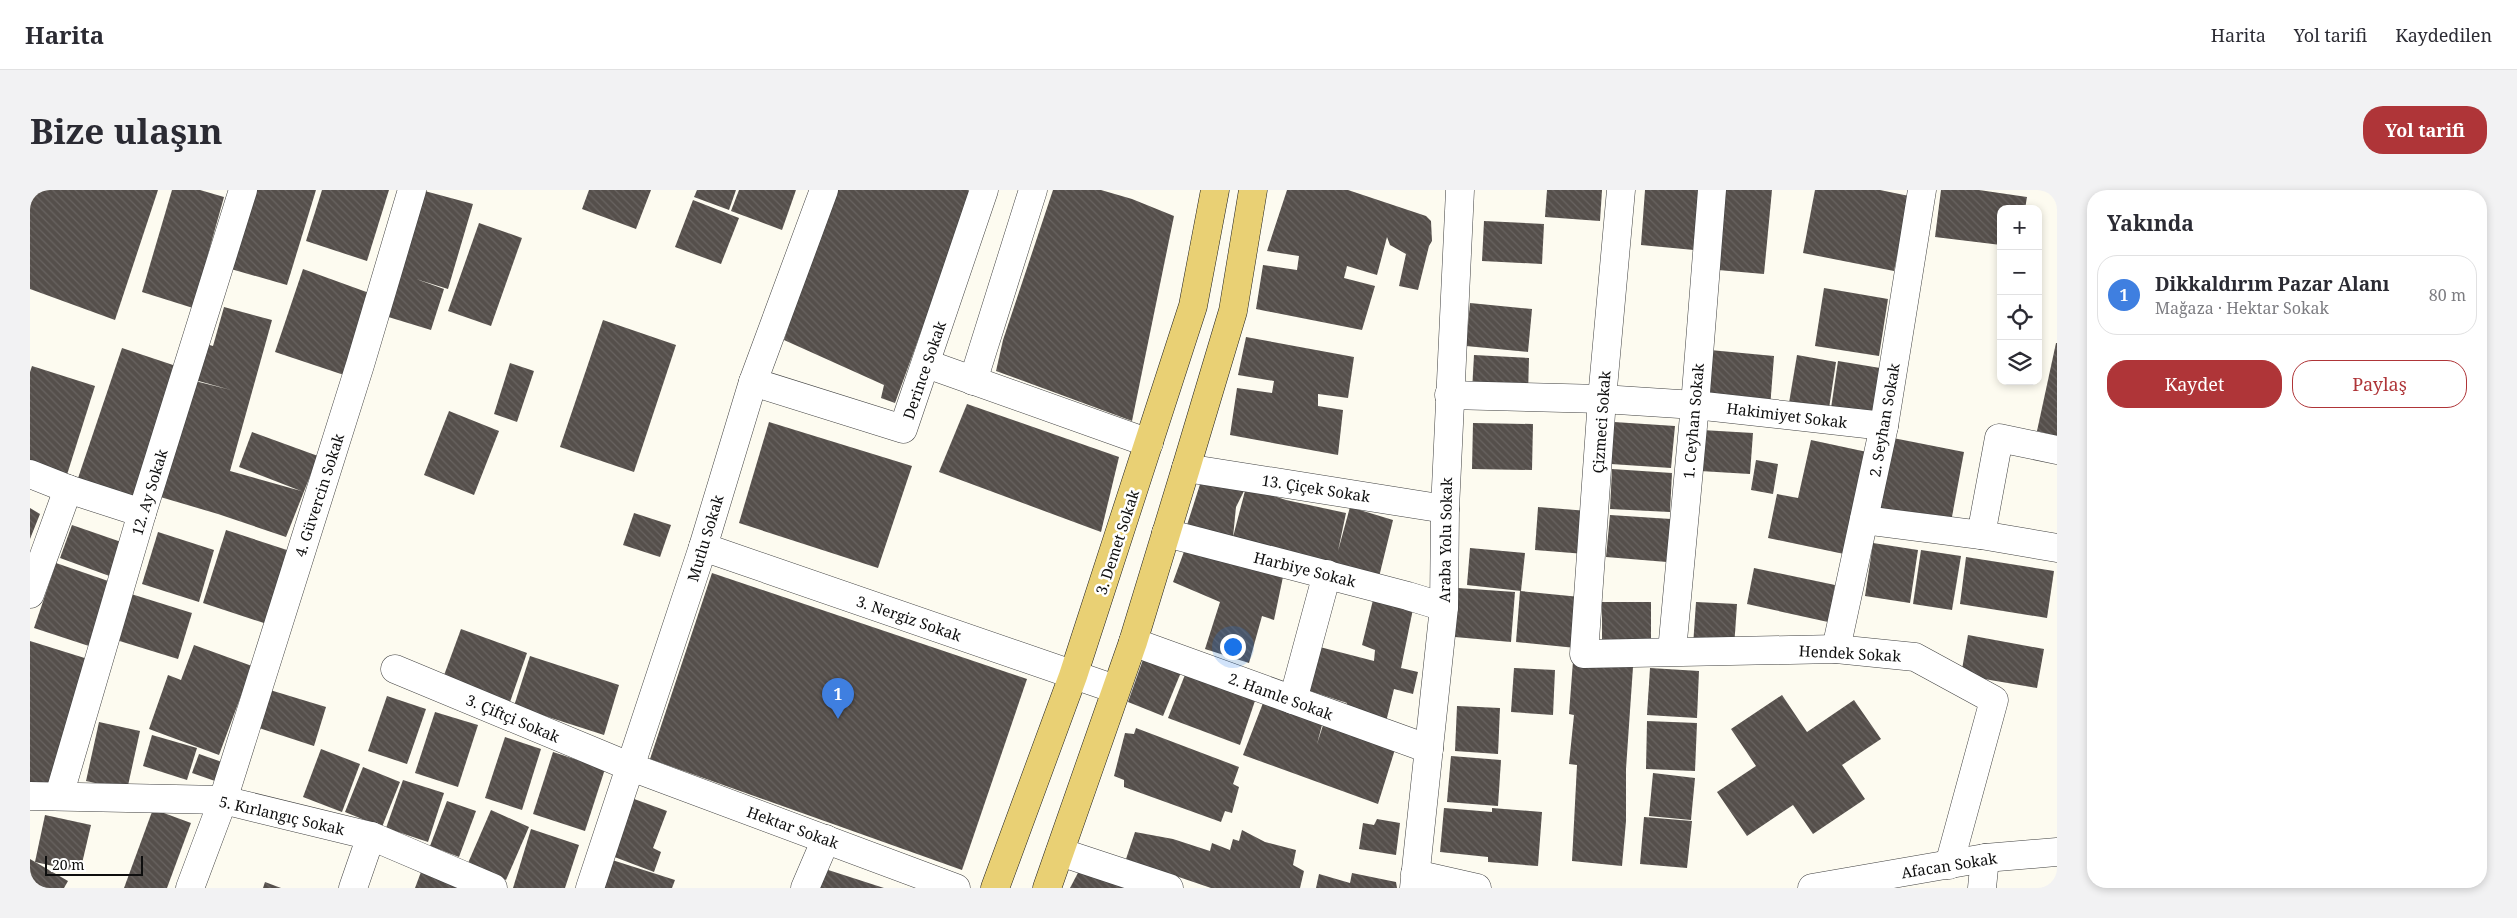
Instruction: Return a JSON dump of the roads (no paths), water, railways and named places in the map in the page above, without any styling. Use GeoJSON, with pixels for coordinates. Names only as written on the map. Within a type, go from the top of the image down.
{"type":"FeatureCollection","features":[{"type":"Feature","properties":{"kind":"main road","name":"3. Demet Sokak"},"geometry":{"type":"LineString","coordinates":[[995,888],[1073,676],[1193,306],[1215,190]]}},
{"type":"Feature","properties":{"kind":"main road"},"geometry":{"type":"LineString","coordinates":[[1047,888],[1133,642],[1186,468],[1232,311],[1253,190]]}},
{"type":"Feature","properties":{"kind":"street","name":"12. Ay Sokak"},"geometry":{"type":"LineString","coordinates":[[59,796],[142,513],[243,190]]}},
{"type":"Feature","properties":{"kind":"street","name":"4. Güvercin Sokak"},"geometry":{"type":"LineString","coordinates":[[190,888],[223,800],[360,365],[412,190]]}},
{"type":"Feature","properties":{"kind":"street","name":"Mutlu Sokak"},"geometry":{"type":"LineString","coordinates":[[590,888],[702,547],[753,382],[824,190]]}},
{"type":"Feature","properties":{"kind":"street","name":"Derince Sokak"},"geometry":{"type":"LineString","coordinates":[[753,382],[903,429],[984,190]]}},
{"type":"Feature","properties":{"kind":"street"},"geometry":{"type":"LineString","coordinates":[[973,381],[1033,190]]}},
{"type":"Feature","properties":{"kind":"street","name":"Araba Yolu Sokak"},"geometry":{"type":"LineString","coordinates":[[1414,881],[1444,607],[1449,395],[1460,190]]}},
{"type":"Feature","properties":{"kind":"street","name":"Çizmeci Sokak"},"geometry":{"type":"LineString","coordinates":[[1584,654],[1602,399],[1620,190]]}},
{"type":"Feature","properties":{"kind":"street","name":"1. Ceyhan Sokak"},"geometry":{"type":"LineString","coordinates":[[1672,651],[1695,404],[1712,190]]}},
{"type":"Feature","properties":{"kind":"street","name":"2. Seyhan Sokak"},"geometry":{"type":"LineString","coordinates":[[1836,649],[1884,426],[1922,190]]}},
{"type":"Feature","properties":{"kind":"street"},"geometry":{"type":"LineString","coordinates":[[926,364],[1149,443]]}},
{"type":"Feature","properties":{"kind":"street","name":"Hakimiyet Sokak"},"geometry":{"type":"LineString","coordinates":[[1449,395],[1602,399],[1695,404],[1884,426]]}},
{"type":"Feature","properties":{"kind":"street"},"geometry":{"type":"LineString","coordinates":[[1980,535],[1999,438],[2057,450]]}},
{"type":"Feature","properties":{"kind":"street","name":"13. Çiçek Sokak"},"geometry":{"type":"LineString","coordinates":[[1186,468],[1445,508]]}},
{"type":"Feature","properties":{"kind":"street"},"geometry":{"type":"LineString","coordinates":[[30,474],[68,489],[142,513]]}},
{"type":"Feature","properties":{"kind":"street"},"geometry":{"type":"LineString","coordinates":[[30,594],[68,489]]}},
{"type":"Feature","properties":{"kind":"street"},"geometry":{"type":"LineString","coordinates":[[1864,520],[1980,535],[2057,548]]}},
{"type":"Feature","properties":{"kind":"street","name":"Harbiye Sokak"},"geometry":{"type":"LineString","coordinates":[[1166,533],[1327,574],[1444,607]]}},
{"type":"Feature","properties":{"kind":"street","name":"3. Nergiz Sokak"},"geometry":{"type":"LineString","coordinates":[[702,547],[1115,689]]}},
{"type":"Feature","properties":{"kind":"street"},"geometry":{"type":"LineString","coordinates":[[1293,700],[1327,574]]}},
{"type":"Feature","properties":{"kind":"street","name":"2. Hamle Sokak"},"geometry":{"type":"LineString","coordinates":[[1133,642],[1429,748]]}},
{"type":"Feature","properties":{"kind":"street","name":"Hendek Sokak"},"geometry":{"type":"LineString","coordinates":[[1584,654],[1836,649],[1915,657],[1994,700],[1949,865]]}},
{"type":"Feature","properties":{"kind":"street","name":"3. Çiftçi Sokak"},"geometry":{"type":"LineString","coordinates":[[395,669],[631,767]]}},
{"type":"Feature","properties":{"kind":"street","name":"Hektar Sokak"},"geometry":{"type":"LineString","coordinates":[[631,767],[956,888]]}},
{"type":"Feature","properties":{"kind":"street","name":"5. Kırlangıç Sokak"},"geometry":{"type":"LineString","coordinates":[[30,796],[223,800],[371,836],[494,888]]}},
{"type":"Feature","properties":{"kind":"street"},"geometry":{"type":"LineString","coordinates":[[353,888],[371,836]]}},
{"type":"Feature","properties":{"kind":"street"},"geometry":{"type":"LineString","coordinates":[[805,888],[826,840]]}},
{"type":"Feature","properties":{"kind":"street"},"geometry":{"type":"LineString","coordinates":[[1060,852],[1169,888]]}},
{"type":"Feature","properties":{"kind":"street","name":"Afacan Sokak"},"geometry":{"type":"LineString","coordinates":[[1812,888],[1985,858],[2057,852]]}},
{"type":"Feature","properties":{"kind":"street"},"geometry":{"type":"LineString","coordinates":[[1982,888],[1985,858]]}},
{"type":"Feature","properties":{"kind":"street"},"geometry":{"type":"LineString","coordinates":[[1414,881],[1476,888]]}},
{"type":"Feature","properties":{"kind":"place","name":"Dikkaldırım Pazar Alanı"},"geometry":{"type":"Point","coordinates":[838,719]}}]}
